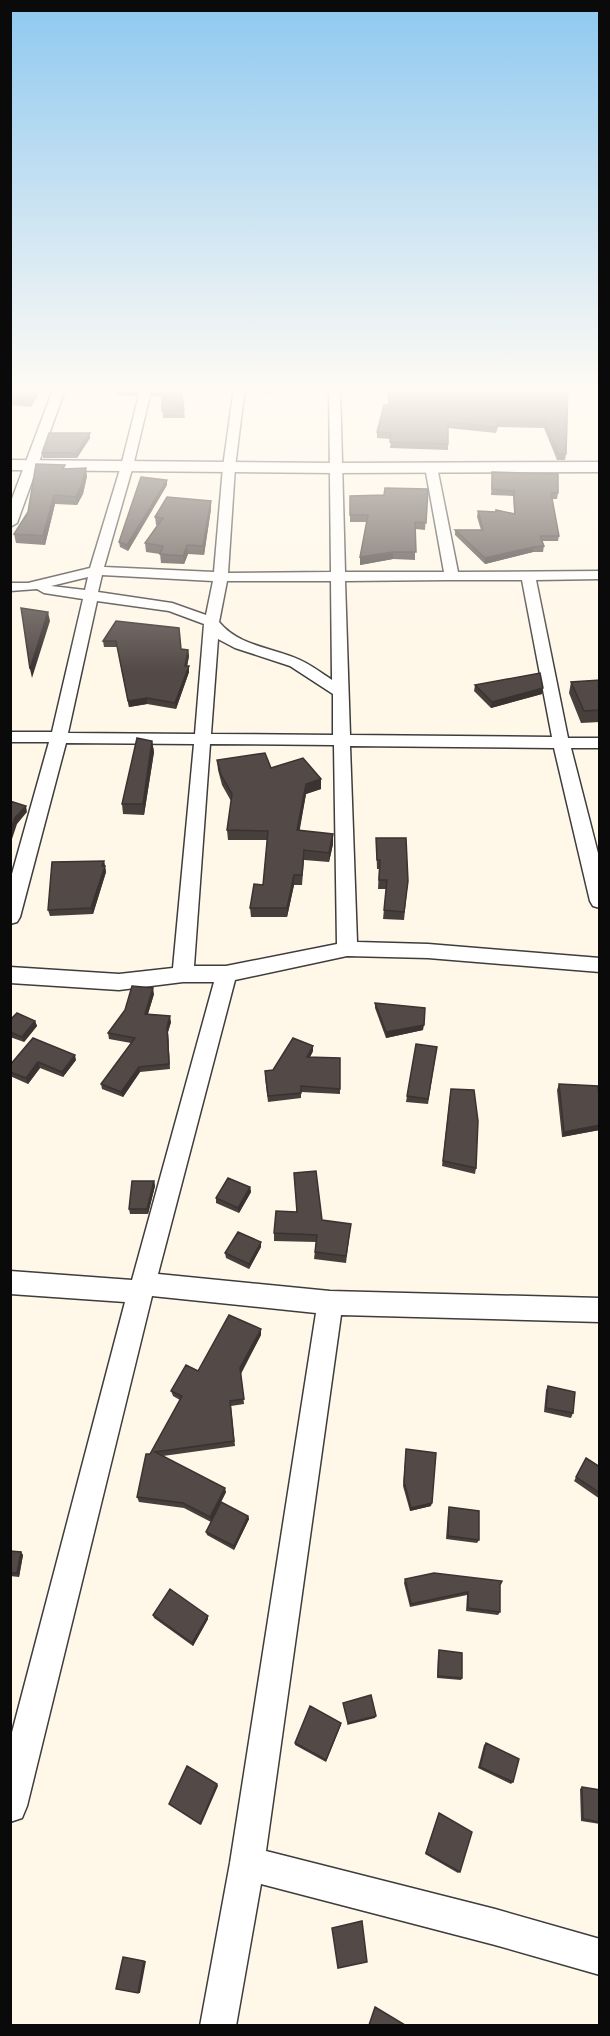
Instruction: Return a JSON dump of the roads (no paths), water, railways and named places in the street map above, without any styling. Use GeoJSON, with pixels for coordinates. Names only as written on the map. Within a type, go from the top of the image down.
{"type":"FeatureCollection","features":[{"type":"Feature","properties":{"kind":"street"},"geometry":{"type":"LineString","coordinates":[[10,524],[24,482]]}},
{"type":"Feature","properties":{"kind":"street"},"geometry":{"type":"LineString","coordinates":[[10,917],[59,737],[96,571],[121,482]]}},
{"type":"Feature","properties":{"kind":"street"},"geometry":{"type":"LineString","coordinates":[[183,974],[212,622],[221,577],[229,482]]}},
{"type":"Feature","properties":{"kind":"street"},"geometry":{"type":"LineString","coordinates":[[334,482],[347,949]]}},
{"type":"Feature","properties":{"kind":"street"},"geometry":{"type":"LineString","coordinates":[[434,482],[452,576]]}},
{"type":"Feature","properties":{"kind":"street"},"geometry":{"type":"LineString","coordinates":[[28,587],[96,571],[221,577],[600,575]]}},
{"type":"Feature","properties":{"kind":"street"},"geometry":{"type":"LineString","coordinates":[[528,574],[561,743],[600,901]]}},
{"type":"Feature","properties":{"kind":"street"},"geometry":{"type":"LineString","coordinates":[[10,587],[91,594],[172,607],[212,622],[224,637],[240,645],[295,663],[341,692]]}},
{"type":"Feature","properties":{"kind":"street"},"geometry":{"type":"LineString","coordinates":[[10,737],[600,744]]}},
{"type":"Feature","properties":{"kind":"street"},"geometry":{"type":"LineString","coordinates":[[10,975],[119,982],[183,974],[226,974],[347,949],[428,951],[600,965]]}},
{"type":"Feature","properties":{"kind":"street"},"geometry":{"type":"LineString","coordinates":[[10,1806],[141,1288],[226,974]]}},
{"type":"Feature","properties":{"kind":"street"},"geometry":{"type":"LineString","coordinates":[[10,1282],[141,1288],[330,1303],[600,1310]]}},
{"type":"Feature","properties":{"kind":"street"},"geometry":{"type":"LineString","coordinates":[[218,2025],[247,1863],[330,1303]]}},
{"type":"Feature","properties":{"kind":"street"},"geometry":{"type":"LineString","coordinates":[[247,1863],[495,1927],[600,1957]]}}]}
